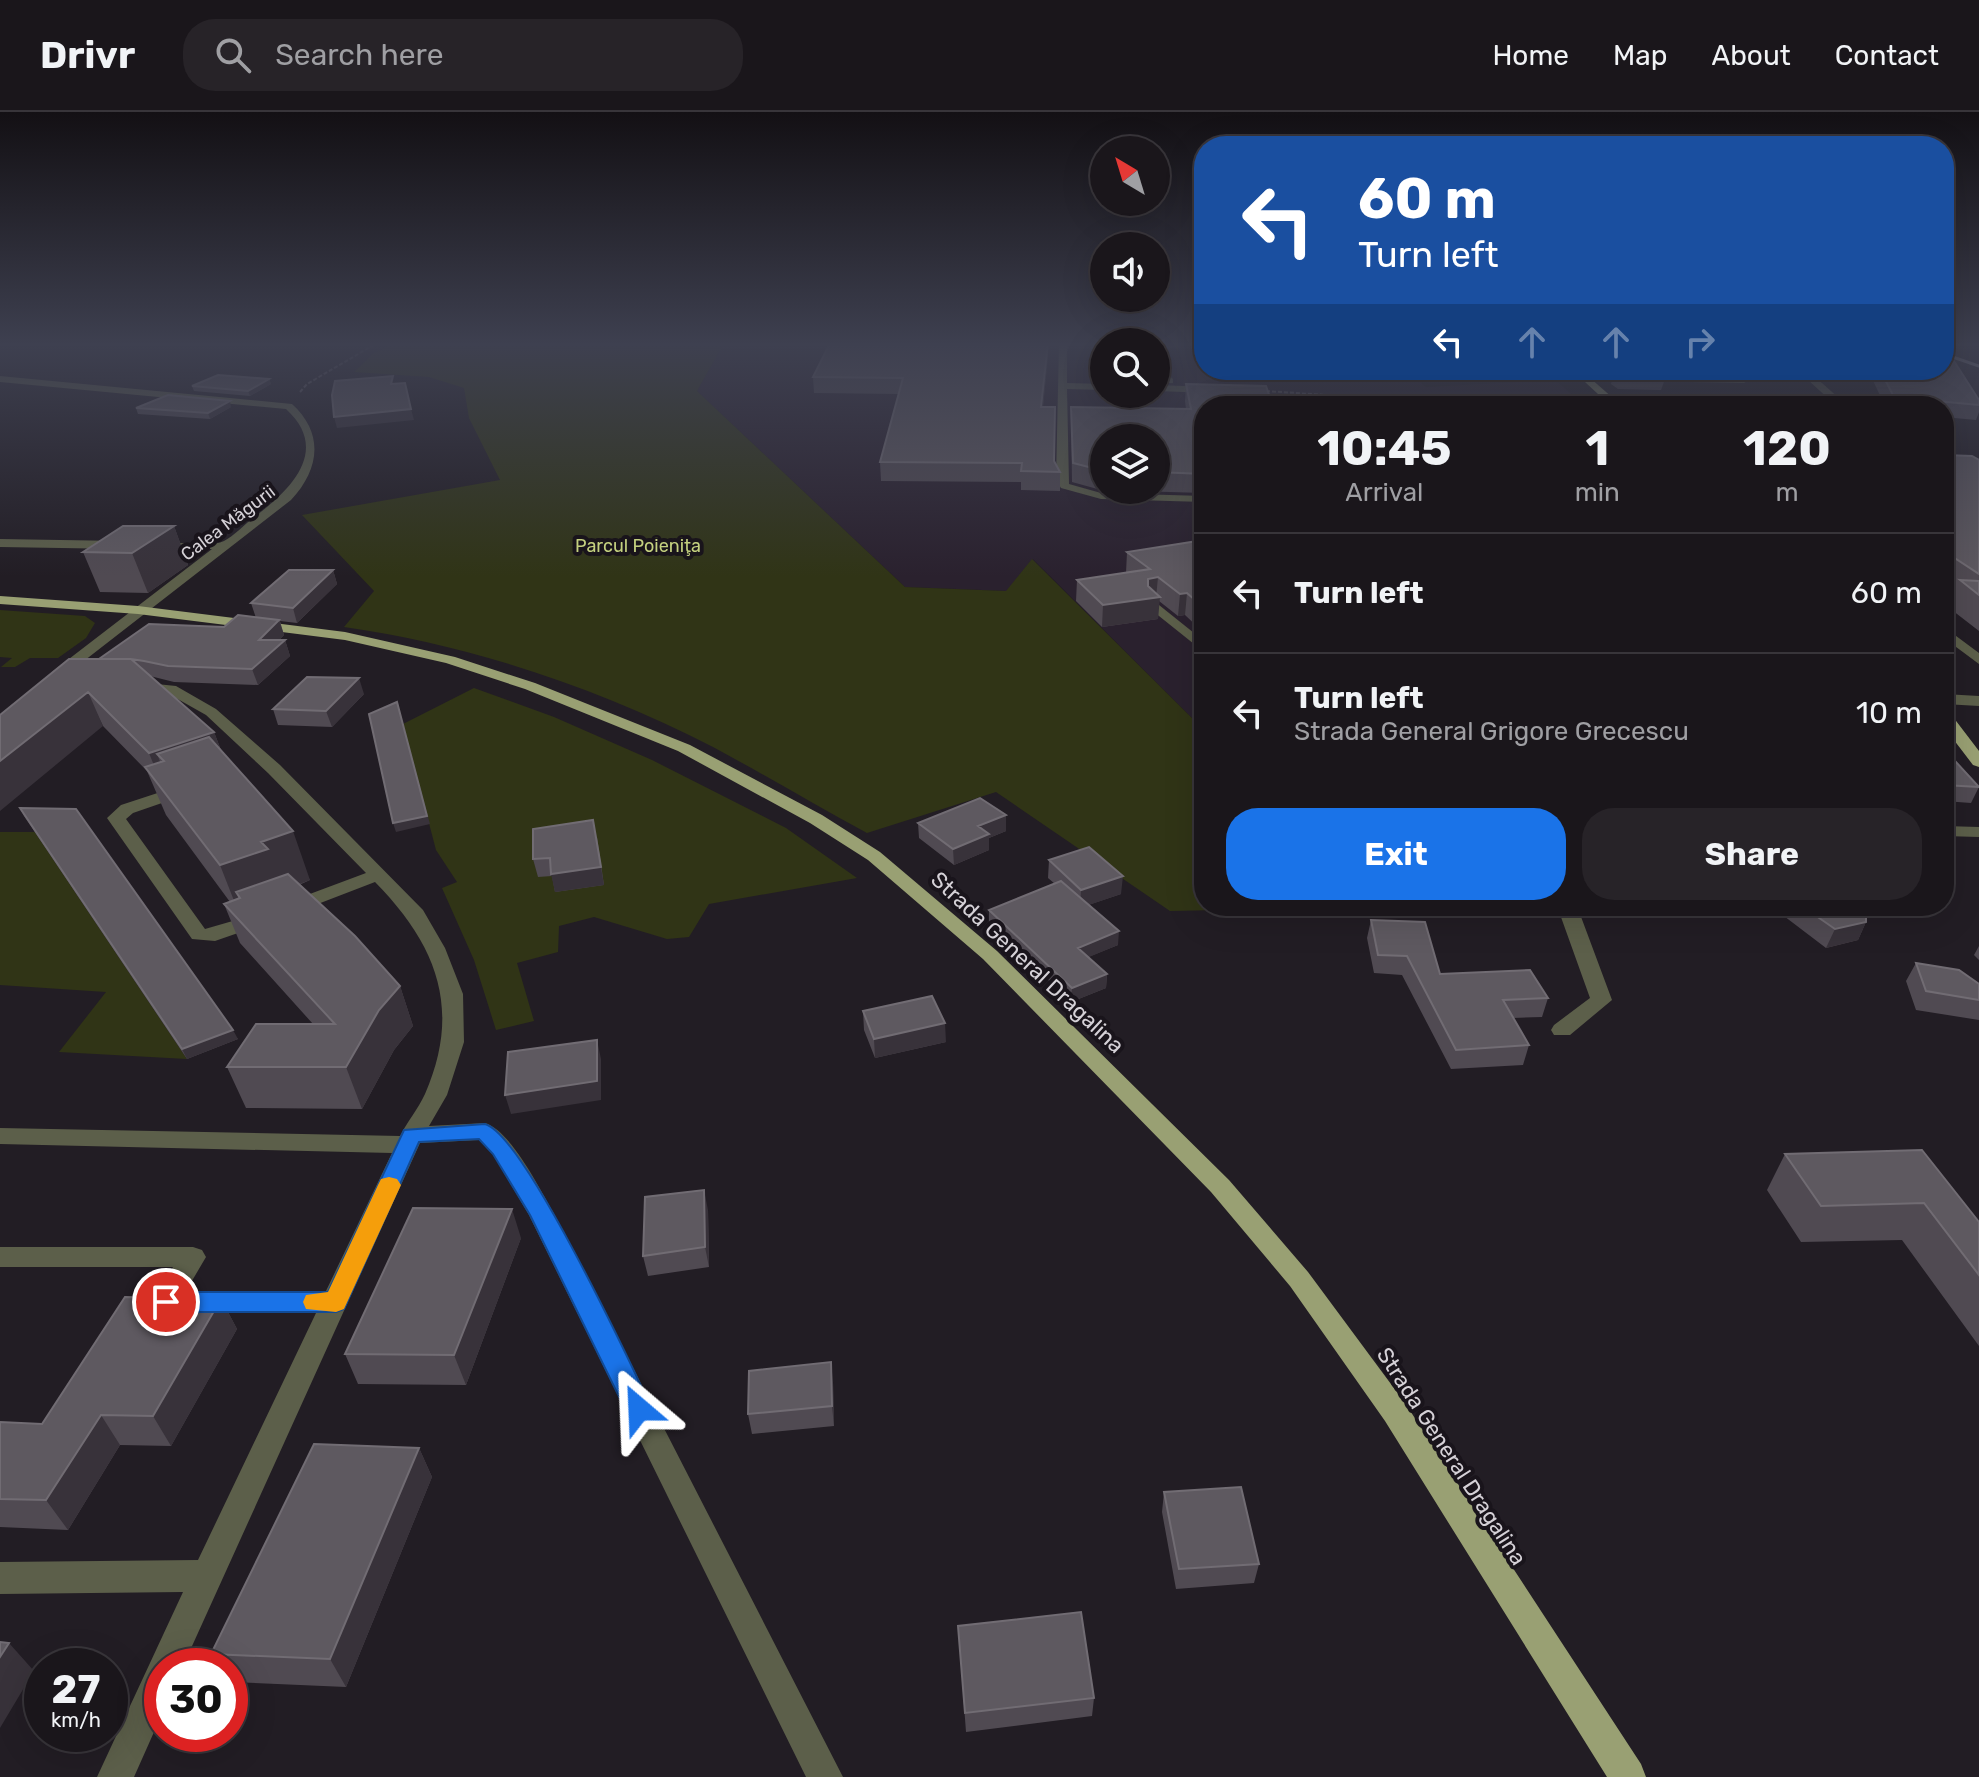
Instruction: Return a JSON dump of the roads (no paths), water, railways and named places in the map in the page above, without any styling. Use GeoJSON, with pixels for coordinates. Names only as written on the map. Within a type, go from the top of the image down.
{"type":"FeatureCollection","features":[{"type":"Feature","properties":{"kind":"main road","name":"Strada General Dragalina"},"geometry":{"type":"LineString","coordinates":[[0,600],[138,610],[345,636],[450,660],[530,686],[684,748],[816,819],[874,856],[1000,966],[1220,1186],[1299,1279],[1395,1412],[1628,1777]]}},
{"type":"Feature","properties":{"kind":"main road"},"geometry":{"type":"LineString","coordinates":[[1954,729],[1979,762]]}},
{"type":"Feature","properties":{"kind":"street","name":"Calea Măgurii"},"geometry":{"type":"LineString","coordinates":[[73,686],[43,686],[301,485],[310,467],[309,441],[302,421]]}},
{"type":"Feature","properties":{"kind":"street"},"geometry":{"type":"LineString","coordinates":[[1063,421],[1062,480],[1065,486],[1101,496],[1194,499]]}},
{"type":"Feature","properties":{"kind":"street"},"geometry":{"type":"LineString","coordinates":[[0,543],[130,545]]}},
{"type":"Feature","properties":{"kind":"street"},"geometry":{"type":"LineString","coordinates":[[146,545],[226,546]]}},
{"type":"Feature","properties":{"kind":"street"},"geometry":{"type":"LineString","coordinates":[[1154,605],[1194,639]]}},
{"type":"Feature","properties":{"kind":"street"},"geometry":{"type":"LineString","coordinates":[[1954,639],[1979,660]]}},
{"type":"Feature","properties":{"kind":"street"},"geometry":{"type":"LineString","coordinates":[[119,684],[171,689],[211,712],[259,765],[413,910],[435,948],[453,994],[453,1042],[436,1095],[410,1140],[174,1648]]}},
{"type":"Feature","properties":{"kind":"street"},"geometry":{"type":"LineString","coordinates":[[1954,700],[1979,701]]}},
{"type":"Feature","properties":{"kind":"street"},"geometry":{"type":"LineString","coordinates":[[197,785],[127,809],[116,818],[199,935],[215,935],[378,875]]}},
{"type":"Feature","properties":{"kind":"street"},"geometry":{"type":"LineString","coordinates":[[1954,831],[1979,832]]}},
{"type":"Feature","properties":{"kind":"street"},"geometry":{"type":"LineString","coordinates":[[1562,1030],[1601,1000],[1571,916]]}},
{"type":"Feature","properties":{"kind":"street"},"geometry":{"type":"LineString","coordinates":[[0,1136],[410,1140],[485,1131],[501,1148],[540,1212],[825,1777]]}},
{"type":"Feature","properties":{"kind":"street"},"geometry":{"type":"LineString","coordinates":[[0,1257],[193,1257],[166,1302],[336,1302]]}},
{"type":"Feature","properties":{"kind":"street"},"geometry":{"type":"LineString","coordinates":[[0,1578],[208,1576]]}},
{"type":"Feature","properties":{"kind":"street"},"geometry":{"type":"LineString","coordinates":[[115,1777],[144,1714]]}},
{"type":"Feature","properties":{"kind":"park label","name":"Parcul Poieniţa"},"geometry":{"type":"Point","coordinates":[638,546]}}]}
